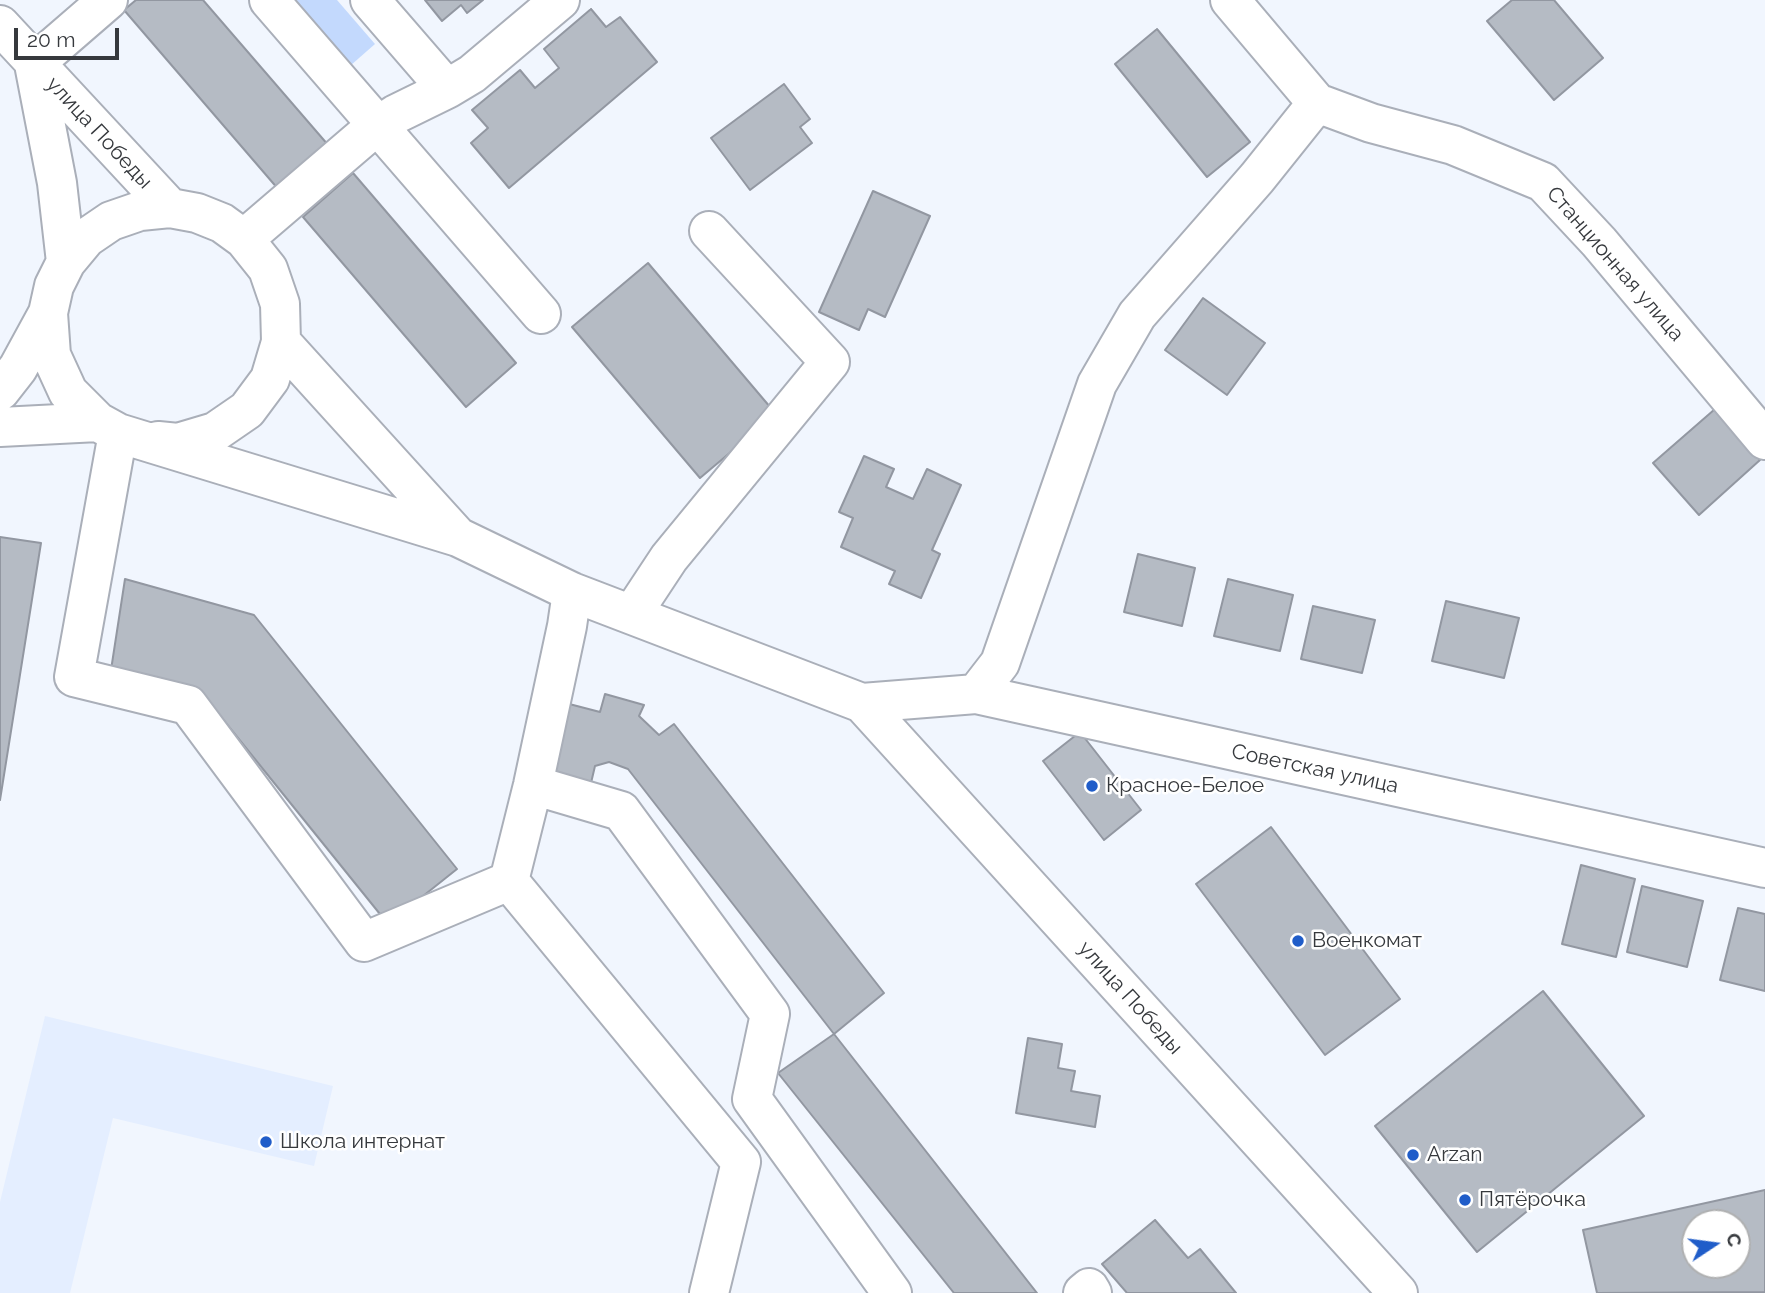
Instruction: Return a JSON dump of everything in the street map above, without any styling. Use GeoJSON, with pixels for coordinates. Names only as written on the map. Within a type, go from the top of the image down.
{"type":"FeatureCollection","features":[{"type":"Feature","properties":{"kind":"street"},"geometry":{"type":"LineString","coordinates":[[66,262],[57,183],[34,64],[108,0]]}},
{"type":"Feature","properties":{"kind":"street"},"geometry":{"type":"LineString","coordinates":[[270,0],[541,314]]}},
{"type":"Feature","properties":{"kind":"street"},"geometry":{"type":"LineString","coordinates":[[370,0],[447,89]]}},
{"type":"Feature","properties":{"kind":"street"},"geometry":{"type":"LineString","coordinates":[[244,239],[358,140],[378,125],[472,74],[560,0]]}},
{"type":"Feature","properties":{"kind":"street","name":"Станционная улица"},"geometry":{"type":"LineString","coordinates":[[1230,0],[1317,103],[1371,123],[1453,145],[1543,182],[1599,242],[1765,440]]}},
{"type":"Feature","properties":{"kind":"street","name":"улица Победы"},"geometry":{"type":"LineString","coordinates":[[0,25],[170,208]]}},
{"type":"Feature","properties":{"kind":"street"},"geometry":{"type":"LineString","coordinates":[[976,694],[1000,663],[1097,384],[1137,315],[1257,178],[1317,103]]}},
{"type":"Feature","properties":{"kind":"street"},"geometry":{"type":"LineString","coordinates":[[0,391],[18,368],[48,313],[54,286],[66,262],[86,239],[111,221],[140,211],[170,208],[197,212],[222,223],[244,239],[268,269],[281,304],[281,342],[270,379],[247,410],[215,432],[178,443],[118,432],[0,427]]}},
{"type":"Feature","properties":{"kind":"street"},"geometry":{"type":"LineString","coordinates":[[632,614],[669,558],[830,362],[709,230]]}},
{"type":"Feature","properties":{"kind":"street"},"geometry":{"type":"LineString","coordinates":[[48,313],[51,355],[68,393],[118,432],[458,537],[572,592],[862,703]]}},
{"type":"Feature","properties":{"kind":"street"},"geometry":{"type":"LineString","coordinates":[[281,342],[458,537]]}},
{"type":"Feature","properties":{"kind":"street"},"geometry":{"type":"LineString","coordinates":[[118,432],[74,677],[188,705],[365,942],[509,881]]}},
{"type":"Feature","properties":{"kind":"street"},"geometry":{"type":"LineString","coordinates":[[509,881],[533,785],[572,592]]}},
{"type":"Feature","properties":{"kind":"street","name":"Советская улица"},"geometry":{"type":"LineString","coordinates":[[862,703],[976,694],[1765,868]]}},
{"type":"Feature","properties":{"kind":"street","name":"улица Победы"},"geometry":{"type":"LineString","coordinates":[[862,703],[1398,1293]]}},
{"type":"Feature","properties":{"kind":"street"},"geometry":{"type":"LineString","coordinates":[[533,785],[621,811],[770,1014],[752,1099],[892,1293]]}},
{"type":"Feature","properties":{"kind":"street"},"geometry":{"type":"LineString","coordinates":[[509,881],[741,1162],[709,1293]]}},
{"type":"Feature","properties":{"kind":"street"},"geometry":{"type":"LineString","coordinates":[[1083,1293],[1089,1288],[1093,1293]]}},
{"type":"Feature","properties":{"kind":"shaded area"},"geometry":{"type":"Polygon","coordinates":[[[280,0],[337,0],[375,44],[342,73],[280,0]]]}},
{"type":"Feature","properties":{"kind":"shaded area","name":"Школа интернат"},"geometry":{"type":"Polygon","coordinates":[[[45,1016],[333,1086],[314,1166],[113,1118],[70,1293],[0,1293],[0,1202],[45,1016]]]}},
{"type":"Feature","properties":{"kind":"building"},"geometry":{"type":"Polygon","coordinates":[[[136,0],[203,0],[329,146],[279,190],[124,10],[136,0]]]}},
{"type":"Feature","properties":{"kind":"building"},"geometry":{"type":"Polygon","coordinates":[[[425,0],[483,0],[467,13],[461,5],[442,21],[425,0]]]}},
{"type":"Feature","properties":{"kind":"building"},"geometry":{"type":"Polygon","coordinates":[[[1512,0],[1554,0],[1603,58],[1554,100],[1487,21],[1512,0]]]}},
{"type":"Feature","properties":{"kind":"building"},"geometry":{"type":"Polygon","coordinates":[[[591,9],[606,27],[620,17],[657,62],[509,188],[471,143],[488,128],[472,110],[520,70],[535,88],[559,68],[544,49],[591,9]]]}},
{"type":"Feature","properties":{"kind":"building"},"geometry":{"type":"Polygon","coordinates":[[[1157,29],[1250,142],[1207,177],[1115,64],[1157,29]]]}},
{"type":"Feature","properties":{"kind":"building"},"geometry":{"type":"Polygon","coordinates":[[[784,84],[810,119],[800,127],[812,143],[750,190],[711,138],[784,84]]]}},
{"type":"Feature","properties":{"kind":"building"},"geometry":{"type":"Polygon","coordinates":[[[353,173],[516,363],[466,407],[303,217],[353,173]]]}},
{"type":"Feature","properties":{"kind":"building"},"geometry":{"type":"Polygon","coordinates":[[[873,191],[930,216],[885,317],[868,309],[859,330],[819,312],[873,191]]]}},
{"type":"Feature","properties":{"kind":"building"},"geometry":{"type":"Polygon","coordinates":[[[648,263],[776,414],[700,478],[572,327],[648,263]]]}},
{"type":"Feature","properties":{"kind":"building"},"geometry":{"type":"Polygon","coordinates":[[[1203,298],[1265,343],[1227,395],[1165,350],[1203,298]]]}},
{"type":"Feature","properties":{"kind":"building"},"geometry":{"type":"Polygon","coordinates":[[[1715,409],[1760,460],[1699,515],[1653,463],[1715,409]]]}},
{"type":"Feature","properties":{"kind":"building"},"geometry":{"type":"Polygon","coordinates":[[[864,456],[894,469],[886,487],[913,499],[927,469],[961,485],[932,550],[940,554],[921,598],[889,584],[895,571],[841,547],[853,518],[839,512],[864,456]]]}},
{"type":"Feature","properties":{"kind":"building"},"geometry":{"type":"Polygon","coordinates":[[[0,537],[41,543],[0,800],[0,537]]]}},
{"type":"Feature","properties":{"kind":"building"},"geometry":{"type":"Polygon","coordinates":[[[1138,554],[1195,568],[1182,626],[1124,612],[1138,554]]]}},
{"type":"Feature","properties":{"kind":"building"},"geometry":{"type":"Polygon","coordinates":[[[125,579],[254,615],[457,869],[388,924],[200,691],[111,670],[125,579]]]}},
{"type":"Feature","properties":{"kind":"building"},"geometry":{"type":"Polygon","coordinates":[[[1228,579],[1293,595],[1280,651],[1214,636],[1228,579]]]}},
{"type":"Feature","properties":{"kind":"building"},"geometry":{"type":"Polygon","coordinates":[[[1446,601],[1519,618],[1504,678],[1432,661],[1446,601]]]}},
{"type":"Feature","properties":{"kind":"building"},"geometry":{"type":"Polygon","coordinates":[[[1313,606],[1375,620],[1362,673],[1301,659],[1313,606]]]}},
{"type":"Feature","properties":{"kind":"building"},"geometry":{"type":"Polygon","coordinates":[[[605,694],[644,705],[639,716],[659,735],[674,724],[884,993],[834,1034],[628,769],[609,762],[595,766],[591,783],[535,768],[550,699],[600,712],[605,694]]]}},
{"type":"Feature","properties":{"kind":"building","name":"Красное-Белое"},"geometry":{"type":"Polygon","coordinates":[[[1080,732],[1141,810],[1104,840],[1043,761],[1080,732]]]}},
{"type":"Feature","properties":{"kind":"building","name":"Военкомат"},"geometry":{"type":"Polygon","coordinates":[[[1271,827],[1400,999],[1325,1055],[1196,884],[1271,827]]]}},
{"type":"Feature","properties":{"kind":"building"},"geometry":{"type":"Polygon","coordinates":[[[1581,865],[1635,879],[1616,957],[1562,944],[1581,865]]]}},
{"type":"Feature","properties":{"kind":"building"},"geometry":{"type":"Polygon","coordinates":[[[1642,886],[1703,901],[1687,967],[1627,952],[1642,886]]]}},
{"type":"Feature","properties":{"kind":"building"},"geometry":{"type":"Polygon","coordinates":[[[1738,908],[1765,914],[1765,991],[1720,980],[1738,908]]]}},
{"type":"Feature","properties":{"kind":"building"},"geometry":{"type":"Polygon","coordinates":[[[1543,991],[1644,1116],[1477,1252],[1375,1126],[1543,991]]]}},
{"type":"Feature","properties":{"kind":"building"},"geometry":{"type":"Polygon","coordinates":[[[834,1034],[1037,1293],[954,1293],[778,1073],[834,1034]]]}},
{"type":"Feature","properties":{"kind":"building"},"geometry":{"type":"Polygon","coordinates":[[[1028,1038],[1062,1044],[1058,1068],[1075,1071],[1071,1091],[1100,1096],[1095,1127],[1016,1113],[1028,1038]]]}},
{"type":"Feature","properties":{"kind":"building"},"geometry":{"type":"Polygon","coordinates":[[[1765,1190],[1765,1292],[1597,1293],[1583,1230],[1765,1190]]]}},
{"type":"Feature","properties":{"kind":"building"},"geometry":{"type":"Polygon","coordinates":[[[1155,1220],[1188,1258],[1200,1249],[1236,1293],[1127,1293],[1102,1264],[1155,1220]]]}},
{"type":"Feature","properties":{"kind":"place","name":"Красное-Белое"},"geometry":{"type":"Point","coordinates":[1092,786]}},
{"type":"Feature","properties":{"kind":"place","name":"Военкомат"},"geometry":{"type":"Point","coordinates":[1298,941]}},
{"type":"Feature","properties":{"kind":"place","name":"Школа интернат"},"geometry":{"type":"Point","coordinates":[266,1142]}},
{"type":"Feature","properties":{"kind":"place","name":"Arzan"},"geometry":{"type":"Point","coordinates":[1413,1155]}},
{"type":"Feature","properties":{"kind":"place","name":"Пятёрочка"},"geometry":{"type":"Point","coordinates":[1465,1200]}}]}
